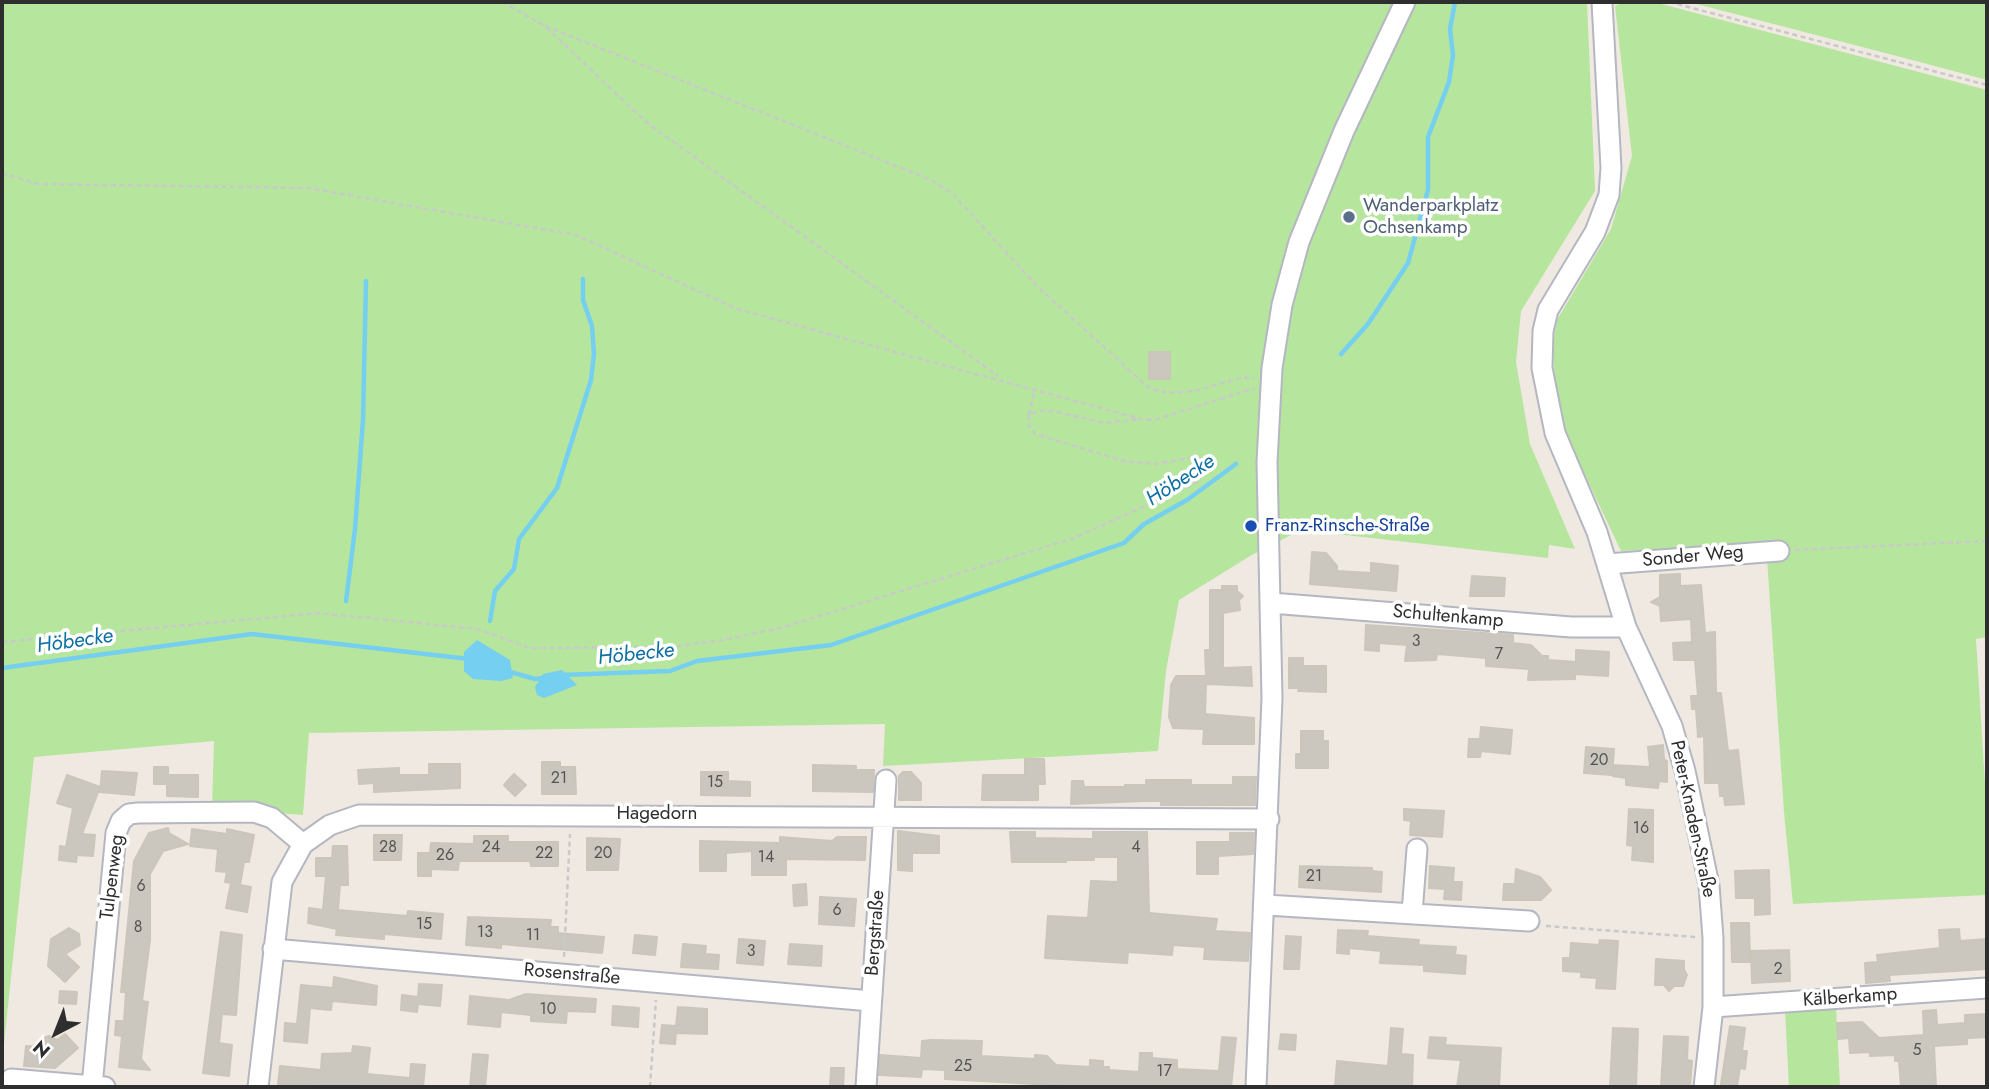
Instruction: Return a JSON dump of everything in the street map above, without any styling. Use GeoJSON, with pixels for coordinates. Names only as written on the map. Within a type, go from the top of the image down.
{"type":"FeatureCollection","features":[{"type":"Feature","properties":{"kind":"street"},"geometry":{"type":"LineString","coordinates":[[1256,1087],[1269,819],[1271,603],[1267,463],[1271,383],[1282,305],[1299,242],[1344,131],[1405,2]]}},
{"type":"Feature","properties":{"kind":"street","name":"Peter-Knaden-Straße"},"geometry":{"type":"LineString","coordinates":[[1602,2],[1611,168],[1609,195],[1595,232],[1548,310],[1542,356],[1545,394],[1555,433],[1592,520],[1626,627],[1675,737],[1709,885],[1713,938],[1713,1007],[1704,1087]]}},
{"type":"Feature","properties":{"kind":"street","name":"Sonder Weg"},"geometry":{"type":"LineString","coordinates":[[1606,564],[1779,551]]}},
{"type":"Feature","properties":{"kind":"street","name":"Schultenkamp"},"geometry":{"type":"LineString","coordinates":[[1271,603],[1571,627],[1626,627]]}},
{"type":"Feature","properties":{"kind":"street","name":"Bergstraße"},"geometry":{"type":"LineString","coordinates":[[868,1087],[886,780]]}},
{"type":"Feature","properties":{"kind":"street","name":"Tulpenweg"},"geometry":{"type":"LineString","coordinates":[[99,1087],[116,833],[121,821],[129,814],[138,813],[254,812],[272,818],[303,844]]}},
{"type":"Feature","properties":{"kind":"street","name":"Hagedorn"},"geometry":{"type":"LineString","coordinates":[[258,1087],[282,882],[303,844],[330,825],[359,814],[572,813],[1269,819]]}},
{"type":"Feature","properties":{"kind":"street"},"geometry":{"type":"LineString","coordinates":[[1412,913],[1417,849]]}},
{"type":"Feature","properties":{"kind":"street"},"geometry":{"type":"LineString","coordinates":[[1266,905],[1529,921]]}},
{"type":"Feature","properties":{"kind":"street","name":"Rosenstraße"},"geometry":{"type":"LineString","coordinates":[[273,949],[871,1002]]}},
{"type":"Feature","properties":{"kind":"street","name":"Kälberkamp"},"geometry":{"type":"LineString","coordinates":[[1713,1007],[1987,988]]}},
{"type":"Feature","properties":{"kind":"street"},"geometry":{"type":"LineString","coordinates":[[12,1079],[99,1087]]}},
{"type":"Feature","properties":{"kind":"path"},"geometry":{"type":"LineString","coordinates":[[502,2],[545,26],[931,180],[952,193],[1037,286],[1150,389],[1168,393],[1195,391],[1243,377],[1271,383]]}},
{"type":"Feature","properties":{"kind":"path"},"geometry":{"type":"LineString","coordinates":[[1669,2],[1987,85]]}},
{"type":"Feature","properties":{"kind":"path"},"geometry":{"type":"LineString","coordinates":[[545,26],[646,122],[1002,379]]}},
{"type":"Feature","properties":{"kind":"path"},"geometry":{"type":"LineString","coordinates":[[2,173],[38,184],[308,188],[576,235],[737,309],[1142,419],[1154,420],[1271,383]]}},
{"type":"Feature","properties":{"kind":"path"},"geometry":{"type":"LineString","coordinates":[[2,642],[318,613],[477,629],[530,648],[672,647],[722,640],[777,629],[1074,538],[1194,484],[1207,471],[1204,459],[1195,457],[1156,464],[1124,461],[1035,434],[1028,424],[1035,388]]}},
{"type":"Feature","properties":{"kind":"path"},"geometry":{"type":"LineString","coordinates":[[1029,415],[1053,411],[1104,424],[1142,419]]}},
{"type":"Feature","properties":{"kind":"path"},"geometry":{"type":"LineString","coordinates":[[1779,551],[1987,541]]}},
{"type":"Feature","properties":{"kind":"path"},"geometry":{"type":"LineString","coordinates":[[563,974],[572,813]]}},
{"type":"Feature","properties":{"kind":"path"},"geometry":{"type":"LineString","coordinates":[[1529,921],[1543,926],[1713,938]]}},
{"type":"Feature","properties":{"kind":"path"},"geometry":{"type":"LineString","coordinates":[[650,1087],[657,983]]}},
{"type":"Feature","properties":{"kind":"green space"},"geometry":{"type":"Polygon","coordinates":[[[2,2],[1587,2],[1595,191],[1521,311],[1516,362],[1530,444],[1575,549],[1549,545],[1548,558],[1301,530],[1250,556],[1179,600],[1166,671],[1158,751],[883,766],[885,724],[309,733],[303,815],[212,808],[214,741],[34,757],[2,1063],[2,2]]]}},
{"type":"Feature","properties":{"kind":"green space"},"geometry":{"type":"Polygon","coordinates":[[[1623,2],[1654,2],[1987,90],[1987,637],[1976,639],[1987,816],[1987,895],[1793,904],[1784,812],[1766,543],[1621,551],[1566,435],[1555,391],[1553,343],[1557,320],[1611,229],[1632,156],[1615,6],[1623,2]]]}},
{"type":"Feature","properties":{"kind":"green space"},"geometry":{"type":"Polygon","coordinates":[[[1689,2],[1987,2],[1987,80],[1916,61],[1689,2]]]}},
{"type":"Feature","properties":{"kind":"green space"},"geometry":{"type":"Polygon","coordinates":[[[1836,1006],[1840,1087],[1789,1087],[1785,1010],[1836,1006]]]}},
{"type":"Feature","properties":{"kind":"water"},"geometry":{"type":"Polygon","coordinates":[[[477,640],[510,660],[513,678],[501,681],[473,679],[464,671],[464,652],[477,640]]]}},
{"type":"Feature","properties":{"kind":"water"},"geometry":{"type":"Polygon","coordinates":[[[562,670],[577,685],[544,698],[537,695],[535,687],[543,674],[562,670]]]}},
{"type":"Feature","properties":{"kind":"building"},"geometry":{"type":"Polygon","coordinates":[[[1149,352],[1170,352],[1170,379],[1149,379],[1149,352]]]}},
{"type":"Feature","properties":{"kind":"building"},"geometry":{"type":"Polygon","coordinates":[[[1312,552],[1326,553],[1337,566],[1337,571],[1371,573],[1371,563],[1398,566],[1396,591],[1310,584],[1312,552]]]}},
{"type":"Feature","properties":{"kind":"building"},"geometry":{"type":"Polygon","coordinates":[[[1680,574],[1680,586],[1701,585],[1705,633],[1715,632],[1716,693],[1721,693],[1728,751],[1738,750],[1744,804],[1725,805],[1724,796],[1720,796],[1719,783],[1705,783],[1704,736],[1698,737],[1696,709],[1692,709],[1691,696],[1698,696],[1695,660],[1674,660],[1673,643],[1692,642],[1691,619],[1661,621],[1660,606],[1651,602],[1660,597],[1660,575],[1680,574]]]}},
{"type":"Feature","properties":{"kind":"building"},"geometry":{"type":"Polygon","coordinates":[[[1472,576],[1505,578],[1504,596],[1470,596],[1472,576]]]}},
{"type":"Feature","properties":{"kind":"building"},"geometry":{"type":"Polygon","coordinates":[[[1222,586],[1237,586],[1237,591],[1243,596],[1239,600],[1240,610],[1223,613],[1223,668],[1251,667],[1252,686],[1206,684],[1205,714],[1254,718],[1254,744],[1203,744],[1204,729],[1173,728],[1169,717],[1171,685],[1176,676],[1206,676],[1205,650],[1210,650],[1210,590],[1222,590],[1222,586]]]}},
{"type":"Feature","properties":{"kind":"building"},"geometry":{"type":"Polygon","coordinates":[[[1366,625],[1513,635],[1513,643],[1531,645],[1542,656],[1548,656],[1548,660],[1576,662],[1576,650],[1609,652],[1608,676],[1575,674],[1575,679],[1528,680],[1529,669],[1486,666],[1486,658],[1437,654],[1436,660],[1405,661],[1407,645],[1379,643],[1379,651],[1365,650],[1366,625]]]}},
{"type":"Feature","properties":{"kind":"building"},"geometry":{"type":"Polygon","coordinates":[[[1289,658],[1303,658],[1303,666],[1326,666],[1326,692],[1289,688],[1289,658]]]}},
{"type":"Feature","properties":{"kind":"building"},"geometry":{"type":"Polygon","coordinates":[[[1481,727],[1512,730],[1510,754],[1481,751],[1480,757],[1468,757],[1469,739],[1480,739],[1481,727]]]}},
{"type":"Feature","properties":{"kind":"building"},"geometry":{"type":"Polygon","coordinates":[[[1301,731],[1323,731],[1323,741],[1328,741],[1328,768],[1296,768],[1296,754],[1301,754],[1301,731]]]}},
{"type":"Feature","properties":{"kind":"building"},"geometry":{"type":"Polygon","coordinates":[[[1663,745],[1664,760],[1667,761],[1667,782],[1659,781],[1658,788],[1626,785],[1626,778],[1613,776],[1613,765],[1650,767],[1648,747],[1663,745]]]}},
{"type":"Feature","properties":{"kind":"building"},"geometry":{"type":"Polygon","coordinates":[[[1586,747],[1614,749],[1612,775],[1584,773],[1586,747]]]}},
{"type":"Feature","properties":{"kind":"building"},"geometry":{"type":"Polygon","coordinates":[[[1025,759],[1044,759],[1045,784],[1038,784],[1038,800],[982,800],[983,775],[1025,775],[1025,759]]]}},
{"type":"Feature","properties":{"kind":"building"},"geometry":{"type":"Polygon","coordinates":[[[542,762],[560,762],[560,767],[575,767],[576,794],[542,794],[542,762]]]}},
{"type":"Feature","properties":{"kind":"building"},"geometry":{"type":"Polygon","coordinates":[[[429,764],[460,764],[460,788],[374,792],[374,783],[359,784],[358,770],[399,768],[399,775],[429,775],[429,764]]]}},
{"type":"Feature","properties":{"kind":"building"},"geometry":{"type":"Polygon","coordinates":[[[813,765],[856,766],[856,770],[874,770],[873,792],[813,791],[813,765]]]}},
{"type":"Feature","properties":{"kind":"building"},"geometry":{"type":"Polygon","coordinates":[[[154,767],[168,767],[168,775],[198,775],[198,797],[167,796],[167,784],[154,784],[154,767]]]}},
{"type":"Feature","properties":{"kind":"building"},"geometry":{"type":"Polygon","coordinates":[[[102,771],[137,773],[134,795],[100,792],[102,771]]]}},
{"type":"Feature","properties":{"kind":"building"},"geometry":{"type":"Polygon","coordinates":[[[701,772],[728,772],[728,781],[750,782],[750,796],[701,795],[701,772]]]}},
{"type":"Feature","properties":{"kind":"building"},"geometry":{"type":"Polygon","coordinates":[[[903,772],[911,772],[921,783],[921,800],[899,800],[899,776],[903,772]]]}},
{"type":"Feature","properties":{"kind":"building"},"geometry":{"type":"Polygon","coordinates":[[[514,774],[526,785],[515,796],[504,785],[514,774]]]}},
{"type":"Feature","properties":{"kind":"building"},"geometry":{"type":"Polygon","coordinates":[[[67,775],[100,787],[82,834],[95,835],[93,856],[77,855],[76,862],[59,860],[60,846],[66,847],[73,808],[57,803],[67,775]]]}},
{"type":"Feature","properties":{"kind":"building"},"geometry":{"type":"Polygon","coordinates":[[[1233,777],[1256,777],[1255,805],[1161,805],[1161,801],[1071,804],[1072,781],[1083,781],[1084,787],[1146,785],[1146,780],[1191,780],[1191,785],[1233,785],[1233,777]]]}},
{"type":"Feature","properties":{"kind":"building"},"geometry":{"type":"Polygon","coordinates":[[[1404,809],[1444,811],[1442,837],[1410,835],[1411,821],[1404,820],[1404,809]]]}},
{"type":"Feature","properties":{"kind":"building"},"geometry":{"type":"Polygon","coordinates":[[[1629,809],[1653,810],[1653,862],[1632,860],[1633,846],[1627,845],[1629,809]]]}},
{"type":"Feature","properties":{"kind":"building"},"geometry":{"type":"Polygon","coordinates":[[[168,828],[169,833],[188,844],[163,851],[150,874],[150,940],[142,1001],[148,1002],[141,1059],[150,1070],[119,1067],[122,1036],[115,1035],[116,1021],[124,1021],[126,992],[121,992],[134,861],[149,833],[168,828]]]}},
{"type":"Feature","properties":{"kind":"building"},"geometry":{"type":"Polygon","coordinates":[[[192,829],[227,834],[227,829],[254,835],[249,862],[244,862],[240,885],[251,887],[247,912],[226,908],[231,883],[225,882],[227,872],[216,871],[218,849],[190,846],[192,829]]]}},
{"type":"Feature","properties":{"kind":"building"},"geometry":{"type":"Polygon","coordinates":[[[898,831],[939,836],[939,853],[912,853],[912,871],[898,870],[898,831]]]}},
{"type":"Feature","properties":{"kind":"building"},"geometry":{"type":"Polygon","coordinates":[[[1010,832],[1035,832],[1035,838],[1093,839],[1093,832],[1147,832],[1149,913],[1217,919],[1215,931],[1250,933],[1248,961],[1204,959],[1205,947],[1173,945],[1172,955],[1128,952],[1127,963],[1045,958],[1048,916],[1088,918],[1091,881],[1118,882],[1118,857],[1094,857],[1094,860],[1066,862],[1012,862],[1010,832]]]}},
{"type":"Feature","properties":{"kind":"building"},"geometry":{"type":"Polygon","coordinates":[[[1230,833],[1254,833],[1253,854],[1218,856],[1218,874],[1197,874],[1197,842],[1230,842],[1230,833]]]}},
{"type":"Feature","properties":{"kind":"building"},"geometry":{"type":"Polygon","coordinates":[[[374,835],[402,835],[401,860],[374,860],[374,835]]]}},
{"type":"Feature","properties":{"kind":"building"},"geometry":{"type":"Polygon","coordinates":[[[474,836],[508,836],[508,842],[558,842],[558,866],[531,866],[530,861],[459,861],[458,870],[431,869],[431,876],[418,876],[418,853],[430,853],[431,843],[474,844],[474,836]]]}},
{"type":"Feature","properties":{"kind":"building"},"geometry":{"type":"Polygon","coordinates":[[[780,837],[832,841],[837,837],[866,837],[865,860],[786,859],[786,875],[752,875],[752,851],[726,853],[726,871],[700,871],[700,841],[780,843],[780,837]]]}},
{"type":"Feature","properties":{"kind":"building"},"geometry":{"type":"Polygon","coordinates":[[[587,838],[620,839],[618,870],[587,870],[587,838]]]}},
{"type":"Feature","properties":{"kind":"building"},"geometry":{"type":"Polygon","coordinates":[[[333,846],[347,846],[348,885],[340,885],[338,910],[407,916],[408,911],[443,914],[441,939],[384,934],[384,939],[336,935],[337,929],[308,923],[309,908],[323,910],[326,876],[316,876],[316,858],[332,858],[333,846]]]}},
{"type":"Feature","properties":{"kind":"building"},"geometry":{"type":"Polygon","coordinates":[[[1300,866],[1372,868],[1372,871],[1382,872],[1381,892],[1299,887],[1300,866]]]}},
{"type":"Feature","properties":{"kind":"building"},"geometry":{"type":"Polygon","coordinates":[[[1430,866],[1454,868],[1453,882],[1462,882],[1461,900],[1444,899],[1445,889],[1429,888],[1430,866]]]}},
{"type":"Feature","properties":{"kind":"building"},"geometry":{"type":"Polygon","coordinates":[[[1516,869],[1540,877],[1551,890],[1541,900],[1503,900],[1504,884],[1515,884],[1516,869]]]}},
{"type":"Feature","properties":{"kind":"building"},"geometry":{"type":"Polygon","coordinates":[[[1769,870],[1770,914],[1755,915],[1755,898],[1736,898],[1735,871],[1769,870]]]}},
{"type":"Feature","properties":{"kind":"building"},"geometry":{"type":"Polygon","coordinates":[[[806,884],[807,905],[794,906],[793,885],[806,884]]]}},
{"type":"Feature","properties":{"kind":"building"},"geometry":{"type":"Polygon","coordinates":[[[820,897],[856,899],[854,926],[819,924],[820,897]]]}},
{"type":"Feature","properties":{"kind":"building"},"geometry":{"type":"Polygon","coordinates":[[[468,917],[551,920],[550,927],[558,927],[558,933],[604,937],[602,953],[501,944],[501,948],[466,945],[468,917]]]}},
{"type":"Feature","properties":{"kind":"building"},"geometry":{"type":"Polygon","coordinates":[[[1731,923],[1749,923],[1750,962],[1732,962],[1731,923]]]}},
{"type":"Feature","properties":{"kind":"building"},"geometry":{"type":"Polygon","coordinates":[[[69,928],[79,934],[80,945],[65,954],[79,967],[65,982],[48,966],[51,939],[69,928]]]}},
{"type":"Feature","properties":{"kind":"building"},"geometry":{"type":"Polygon","coordinates":[[[1959,929],[1960,941],[1987,939],[1987,969],[1889,975],[1890,981],[1866,983],[1865,963],[1878,962],[1877,955],[1940,948],[1939,930],[1959,929]]]}},
{"type":"Feature","properties":{"kind":"building"},"geometry":{"type":"Polygon","coordinates":[[[1338,930],[1368,931],[1367,936],[1419,940],[1418,945],[1456,947],[1455,955],[1466,956],[1465,974],[1424,971],[1424,965],[1380,963],[1381,951],[1349,948],[1349,954],[1337,953],[1338,930]]]}},
{"type":"Feature","properties":{"kind":"building"},"geometry":{"type":"Polygon","coordinates":[[[221,932],[242,935],[236,1015],[222,1014],[219,1043],[232,1045],[229,1076],[203,1073],[221,932]]]}},
{"type":"Feature","properties":{"kind":"building"},"geometry":{"type":"Polygon","coordinates":[[[635,935],[657,937],[655,955],[633,953],[635,935]]]}},
{"type":"Feature","properties":{"kind":"building"},"geometry":{"type":"Polygon","coordinates":[[[1286,936],[1301,937],[1299,969],[1284,969],[1286,936]]]}},
{"type":"Feature","properties":{"kind":"building"},"geometry":{"type":"Polygon","coordinates":[[[739,939],[765,941],[763,965],[737,963],[739,939]]]}},
{"type":"Feature","properties":{"kind":"building"},"geometry":{"type":"Polygon","coordinates":[[[1600,940],[1618,941],[1615,989],[1596,988],[1597,978],[1581,977],[1581,972],[1563,971],[1563,958],[1570,958],[1571,943],[1599,945],[1600,940]]]}},
{"type":"Feature","properties":{"kind":"building"},"geometry":{"type":"Polygon","coordinates":[[[683,944],[706,946],[705,954],[719,955],[718,969],[681,967],[683,944]]]}},
{"type":"Feature","properties":{"kind":"building"},"geometry":{"type":"Polygon","coordinates":[[[790,944],[822,946],[821,966],[788,964],[790,944]]]}},
{"type":"Feature","properties":{"kind":"building"},"geometry":{"type":"Polygon","coordinates":[[[1789,950],[1790,981],[1752,983],[1751,951],[1789,950]]]}},
{"type":"Feature","properties":{"kind":"building"},"geometry":{"type":"Polygon","coordinates":[[[1656,959],[1684,961],[1687,975],[1683,986],[1674,986],[1669,991],[1664,985],[1655,985],[1656,959]]]}},
{"type":"Feature","properties":{"kind":"building"},"geometry":{"type":"Polygon","coordinates":[[[334,977],[377,986],[376,1005],[332,1001],[331,1010],[310,1008],[307,1043],[284,1041],[285,1023],[297,1024],[301,985],[333,988],[334,977]]]}},
{"type":"Feature","properties":{"kind":"building"},"geometry":{"type":"Polygon","coordinates":[[[419,984],[442,985],[440,1006],[418,1004],[417,1012],[401,1010],[402,995],[418,997],[419,984]]]}},
{"type":"Feature","properties":{"kind":"building"},"geometry":{"type":"Polygon","coordinates":[[[60,991],[77,992],[76,1004],[59,1003],[60,991]]]}},
{"type":"Feature","properties":{"kind":"building"},"geometry":{"type":"Polygon","coordinates":[[[526,994],[596,999],[595,1012],[567,1011],[566,1023],[531,1021],[531,1015],[501,1012],[500,1027],[468,1024],[470,996],[509,1000],[526,994]]]}},
{"type":"Feature","properties":{"kind":"building"},"geometry":{"type":"Polygon","coordinates":[[[613,1006],[639,1008],[638,1027],[612,1025],[613,1006]]]}},
{"type":"Feature","properties":{"kind":"building"},"geometry":{"type":"Polygon","coordinates":[[[678,1007],[707,1009],[707,1034],[676,1033],[675,1044],[660,1043],[662,1025],[676,1026],[678,1007]]]}},
{"type":"Feature","properties":{"kind":"building"},"geometry":{"type":"Polygon","coordinates":[[[1936,1010],[1937,1025],[1965,1023],[1965,1015],[1987,1014],[1987,1037],[1967,1038],[1967,1044],[1934,1046],[1936,1087],[1901,1087],[1899,1061],[1895,1061],[1895,1055],[1870,1056],[1870,1052],[1850,1053],[1849,1038],[1838,1039],[1837,1023],[1862,1022],[1879,1038],[1924,1035],[1923,1011],[1936,1010]]]}},
{"type":"Feature","properties":{"kind":"building"},"geometry":{"type":"Polygon","coordinates":[[[1730,1026],[1745,1028],[1742,1051],[1747,1051],[1745,1069],[1740,1068],[1737,1086],[1721,1084],[1730,1026]]]}},
{"type":"Feature","properties":{"kind":"building"},"geometry":{"type":"Polygon","coordinates":[[[1391,1028],[1403,1029],[1401,1054],[1413,1055],[1412,1087],[1335,1087],[1337,1061],[1388,1066],[1391,1028]]]}},
{"type":"Feature","properties":{"kind":"building"},"geometry":{"type":"Polygon","coordinates":[[[1613,1028],[1638,1029],[1636,1087],[1610,1087],[1613,1028]]]}},
{"type":"Feature","properties":{"kind":"building"},"geometry":{"type":"Polygon","coordinates":[[[65,1034],[78,1048],[55,1068],[24,1066],[26,1046],[37,1047],[41,1039],[49,1036],[57,1040],[65,1034]]]}},
{"type":"Feature","properties":{"kind":"building"},"geometry":{"type":"Polygon","coordinates":[[[1281,1034],[1296,1035],[1295,1050],[1279,1049],[1281,1034]]]}},
{"type":"Feature","properties":{"kind":"building"},"geometry":{"type":"Polygon","coordinates":[[[1664,1036],[1688,1037],[1687,1060],[1692,1061],[1690,1087],[1661,1087],[1664,1036]]]}},
{"type":"Feature","properties":{"kind":"building"},"geometry":{"type":"Polygon","coordinates":[[[1222,1037],[1236,1038],[1231,1087],[1089,1087],[945,1079],[945,1070],[922,1069],[921,1077],[879,1075],[880,1055],[921,1058],[922,1041],[931,1040],[982,1041],[981,1056],[1035,1059],[1035,1055],[1047,1056],[1056,1065],[1090,1067],[1090,1060],[1103,1061],[1103,1067],[1109,1067],[1109,1070],[1139,1072],[1140,1053],[1152,1053],[1152,1058],[1177,1060],[1177,1069],[1219,1071],[1222,1037]]]}},
{"type":"Feature","properties":{"kind":"building"},"geometry":{"type":"Polygon","coordinates":[[[1430,1037],[1446,1038],[1445,1045],[1501,1048],[1499,1087],[1457,1087],[1461,1060],[1428,1058],[1430,1037]]]}},
{"type":"Feature","properties":{"kind":"building"},"geometry":{"type":"Polygon","coordinates":[[[353,1046],[370,1048],[367,1074],[410,1078],[411,1064],[425,1065],[423,1087],[278,1084],[280,1066],[321,1070],[322,1054],[352,1053],[353,1046]]]}},
{"type":"Feature","properties":{"kind":"building"},"geometry":{"type":"Polygon","coordinates":[[[473,1054],[488,1055],[485,1087],[470,1087],[473,1054]]]}},
{"type":"Feature","properties":{"kind":"building"},"geometry":{"type":"Polygon","coordinates":[[[831,1068],[844,1068],[843,1087],[830,1087],[831,1068]]]}},
{"type":"Feature","properties":{"kind":"waterway","name":"Höbecke"},"geometry":{"type":"LineString","coordinates":[[1341,354],[1368,324],[1408,263],[1428,190],[1428,137],[1449,82],[1453,55],[1450,29],[1455,2]]}},
{"type":"Feature","properties":{"kind":"waterway"},"geometry":{"type":"LineString","coordinates":[[490,621],[495,591],[514,569],[519,539],[557,488],[591,380],[594,354],[592,326],[583,300],[583,279]]}},
{"type":"Feature","properties":{"kind":"waterway"},"geometry":{"type":"LineString","coordinates":[[346,601],[355,529],[363,420],[366,281]]}},
{"type":"Feature","properties":{"kind":"waterway","name":"Höbecke"},"geometry":{"type":"LineString","coordinates":[[562,675],[670,671],[697,661],[831,645],[1124,543],[1144,524],[1187,500],[1236,464]]}},
{"type":"Feature","properties":{"kind":"waterway","name":"Höbecke"},"geometry":{"type":"LineString","coordinates":[[2,668],[252,634],[469,659]]}},
{"type":"Feature","properties":{"kind":"waterway","name":"Höbecke"},"geometry":{"type":"LineString","coordinates":[[507,671],[535,679],[543,678]]}},
{"type":"Feature","properties":{"kind":"place","name":"Wanderparkplatz Ochsenkamp"},"geometry":{"type":"Point","coordinates":[1349,217]}},
{"type":"Feature","properties":{"kind":"place","name":"Franz-Rinsche-Straße"},"geometry":{"type":"Point","coordinates":[1251,526]}}]}
